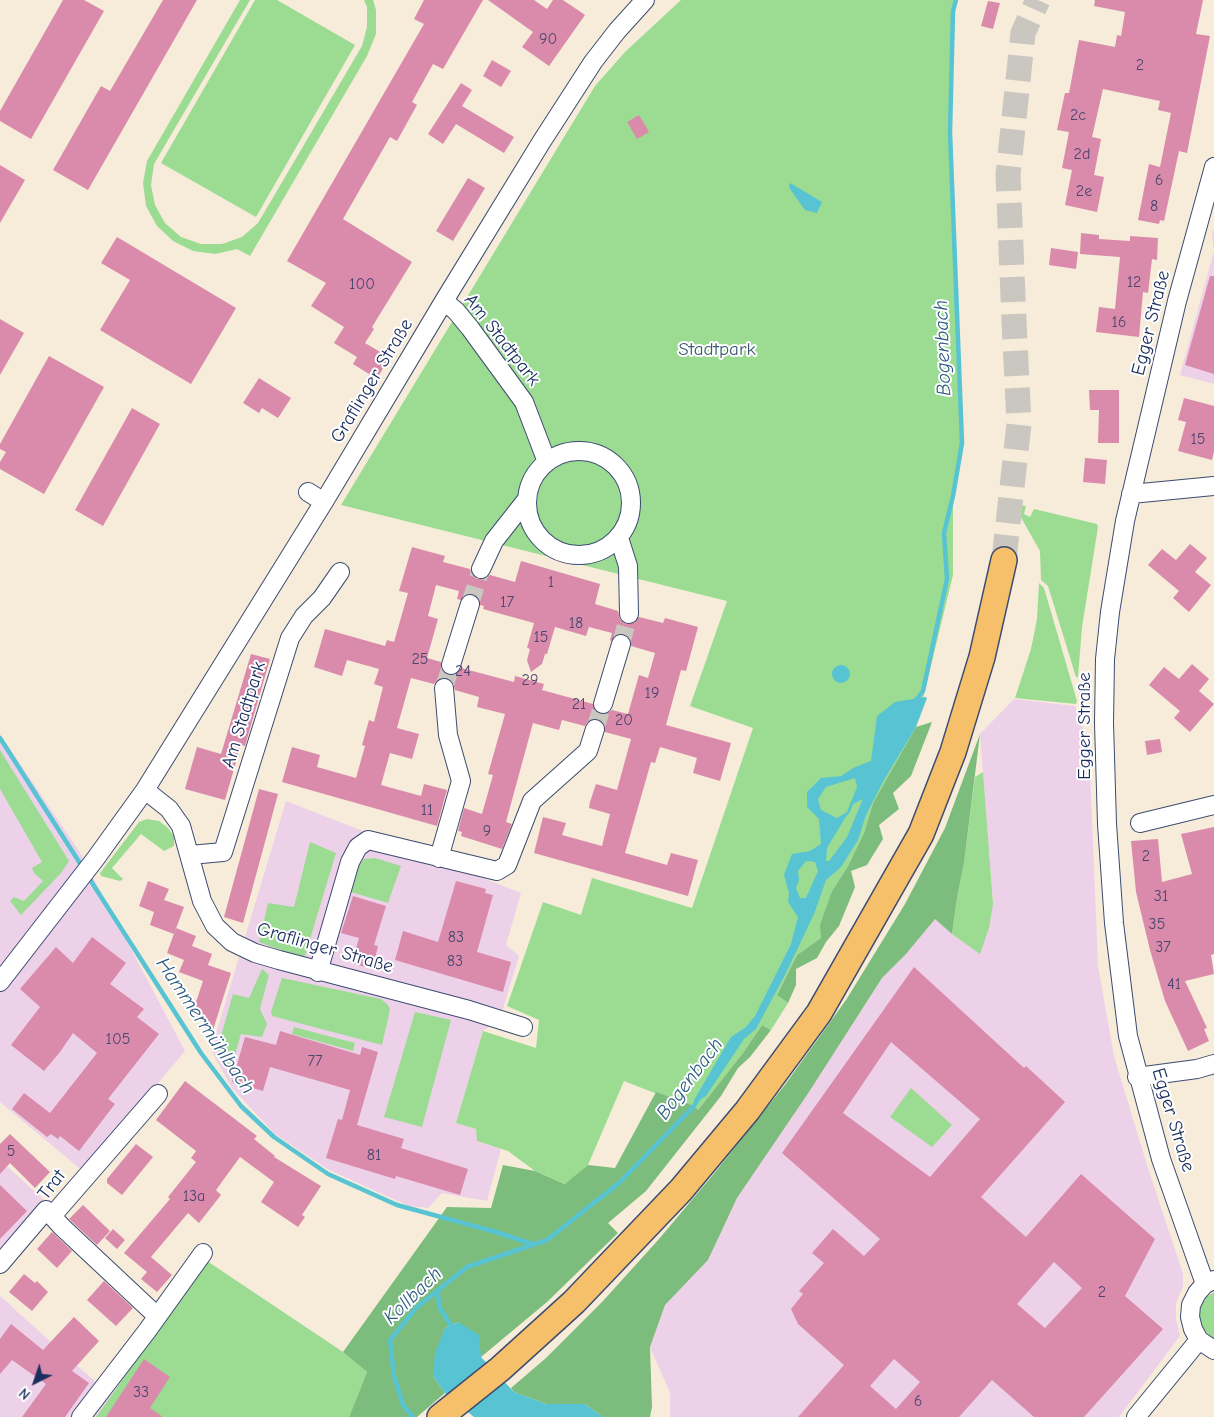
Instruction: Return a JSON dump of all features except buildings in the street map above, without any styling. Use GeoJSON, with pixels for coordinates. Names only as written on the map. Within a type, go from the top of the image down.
{"type":"FeatureCollection","features":[{"type":"Feature","properties":{"kind":"highway"},"geometry":{"type":"LineString","coordinates":[[440,1417],[500,1369],[574,1302],[682,1190],[747,1111],[819,1013],[921,834],[953,752],[980,666],[1004,560]]}},
{"type":"Feature","properties":{"kind":"street","name":"Graflinger Straße"},"geometry":{"type":"LineString","coordinates":[[0,982],[96,858],[145,790],[324,502],[542,141],[593,62],[617,31],[645,0]]}},
{"type":"Feature","properties":{"kind":"street","name":"Egger Straße"},"geometry":{"type":"LineString","coordinates":[[1199,1340],[1193,1329],[1190,1317],[1191,1305],[1196,1293],[1210,1282],[1161,1159],[1128,1036],[1114,922],[1108,834],[1104,723],[1110,612],[1125,521],[1177,301],[1214,167]]}},
{"type":"Feature","properties":{"kind":"street","name":"Am Stadtpark"},"geometry":{"type":"LineString","coordinates":[[444,301],[456,311],[470,328],[524,402],[546,462]]}},
{"type":"Feature","properties":{"kind":"street"},"geometry":{"type":"LineString","coordinates":[[584,451],[604,457],[619,469],[628,485],[631,503],[628,522],[619,538],[604,549],[586,555],[568,554],[550,547],[537,534],[529,517],[527,499],[530,485],[537,472],[546,462],[564,453],[584,451]]}},
{"type":"Feature","properties":{"kind":"street"},"geometry":{"type":"LineString","coordinates":[[1131,494],[1214,486]]}},
{"type":"Feature","properties":{"kind":"street"},"geometry":{"type":"LineString","coordinates":[[308,492],[324,502]]}},
{"type":"Feature","properties":{"kind":"street"},"geometry":{"type":"LineString","coordinates":[[480,569],[494,541],[527,499]]}},
{"type":"Feature","properties":{"kind":"street"},"geometry":{"type":"LineString","coordinates":[[619,538],[628,566],[629,614]]}},
{"type":"Feature","properties":{"kind":"street","name":"Am Stadtpark"},"geometry":{"type":"LineString","coordinates":[[190,855],[224,852],[290,638],[304,616],[322,598],[340,572]]}},
{"type":"Feature","properties":{"kind":"street"},"geometry":{"type":"LineString","coordinates":[[451,665],[470,604]]}},
{"type":"Feature","properties":{"kind":"street"},"geometry":{"type":"LineString","coordinates":[[603,704],[621,644]]}},
{"type":"Feature","properties":{"kind":"street"},"geometry":{"type":"LineString","coordinates":[[440,858],[461,781],[448,735],[444,688]]}},
{"type":"Feature","properties":{"kind":"street"},"geometry":{"type":"LineString","coordinates":[[318,972],[350,862],[358,847],[368,840],[497,871],[506,865],[532,801],[588,751],[595,730]]}},
{"type":"Feature","properties":{"kind":"street","name":"Graflinger Straße"},"geometry":{"type":"LineString","coordinates":[[145,790],[169,809],[182,826],[202,901],[215,926],[232,942],[255,953],[318,972],[463,1009],[522,1027]]}},
{"type":"Feature","properties":{"kind":"street"},"geometry":{"type":"LineString","coordinates":[[1140,823],[1214,805]]}},
{"type":"Feature","properties":{"kind":"street"},"geometry":{"type":"LineString","coordinates":[[1138,1078],[1214,1064]]}},
{"type":"Feature","properties":{"kind":"street","name":"Trat"},"geometry":{"type":"LineString","coordinates":[[157,1316],[52,1216],[158,1094]]}},
{"type":"Feature","properties":{"kind":"street","name":"Trat"},"geometry":{"type":"LineString","coordinates":[[0,1264],[46,1210]]}},
{"type":"Feature","properties":{"kind":"street"},"geometry":{"type":"LineString","coordinates":[[81,1417],[203,1253]]}},
{"type":"Feature","properties":{"kind":"street"},"geometry":{"type":"LineString","coordinates":[[1136,1417],[1199,1340],[1214,1350]]}},
{"type":"Feature","properties":{"kind":"shaded area"},"geometry":{"type":"Polygon","coordinates":[[[1214,228],[1214,251],[1212,234],[1214,228]]]}},
{"type":"Feature","properties":{"kind":"shaded area"},"geometry":{"type":"Polygon","coordinates":[[[1214,251],[1214,384],[1180,375],[1214,251]]]}},
{"type":"Feature","properties":{"kind":"shaded area"},"geometry":{"type":"Polygon","coordinates":[[[1014,699],[1075,706],[1089,744],[1098,966],[1114,1056],[1183,1274],[1183,1287],[1176,1303],[1176,1319],[1180,1336],[1119,1417],[670,1417],[670,1393],[650,1347],[665,1305],[708,1260],[737,1198],[809,1092],[882,978],[906,954],[935,918],[952,934],[993,904],[980,734],[1014,699]]]}},
{"type":"Feature","properties":{"kind":"shaded area"},"geometry":{"type":"Polygon","coordinates":[[[0,734],[79,851],[185,1051],[84,1172],[0,1102],[0,734]]]}},
{"type":"Feature","properties":{"kind":"shaded area"},"geometry":{"type":"Polygon","coordinates":[[[286,801],[521,893],[506,945],[519,956],[498,1025],[490,1026],[483,1031],[456,1123],[476,1129],[477,1141],[501,1149],[487,1201],[442,1193],[428,1208],[409,1206],[329,1170],[275,1134],[231,1087],[211,1050],[286,801]]]}},
{"type":"Feature","properties":{"kind":"shaded area"},"geometry":{"type":"Polygon","coordinates":[[[0,1160],[54,1209],[0,1275],[0,1160]]]}},
{"type":"Feature","properties":{"kind":"shaded area"},"geometry":{"type":"Polygon","coordinates":[[[0,1296],[111,1396],[96,1417],[0,1417],[0,1296]]]}},
{"type":"Feature","properties":{"kind":"green space"},"geometry":{"type":"Polygon","coordinates":[[[240,0],[250,0],[154,164],[151,185],[155,205],[165,223],[181,237],[201,244],[222,244],[242,237],[258,223],[362,46],[367,27],[367,7],[364,0],[373,0],[376,10],[376,34],[367,56],[250,256],[237,249],[215,254],[193,251],[173,241],[157,226],[146,206],[143,183],[147,161],[240,0]]]}},
{"type":"Feature","properties":{"kind":"green space"},"geometry":{"type":"Polygon","coordinates":[[[255,0],[277,0],[355,45],[256,217],[161,163],[255,0]]]}},
{"type":"Feature","properties":{"kind":"green space","name":"Stadtpark"},"geometry":{"type":"Polygon","coordinates":[[[681,0],[956,0],[953,11],[950,132],[962,443],[953,496],[953,575],[916,727],[873,803],[864,833],[848,866],[832,891],[821,938],[797,955],[777,995],[788,1003],[771,1030],[762,1025],[743,1053],[698,1110],[624,1081],[588,1165],[566,1184],[535,1171],[508,1151],[477,1141],[476,1129],[456,1123],[483,1031],[536,1048],[539,1020],[507,1006],[543,902],[581,915],[592,878],[692,908],[753,728],[690,706],[727,601],[341,505],[595,86],[625,52],[681,0]]]}},
{"type":"Feature","properties":{"kind":"green space"},"geometry":{"type":"Polygon","coordinates":[[[1018,505],[1026,506],[1024,514],[1030,517],[1034,509],[1097,524],[1082,627],[1078,677],[1076,677],[1048,586],[1041,580],[1040,551],[1015,507],[1018,505]]]}},
{"type":"Feature","properties":{"kind":"green space"},"geometry":{"type":"Polygon","coordinates":[[[1039,583],[1044,588],[1077,701],[1076,704],[1015,698],[1031,649],[1037,619],[1039,583]]]}},
{"type":"Feature","properties":{"kind":"green space"},"geometry":{"type":"Polygon","coordinates":[[[932,722],[911,776],[893,793],[899,809],[879,825],[883,839],[867,865],[851,871],[855,887],[839,926],[826,942],[817,958],[796,969],[796,985],[788,1003],[777,995],[797,955],[821,938],[820,925],[832,891],[848,866],[864,833],[873,803],[916,727],[932,722]]]}},
{"type":"Feature","properties":{"kind":"green space"},"geometry":{"type":"Polygon","coordinates":[[[980,734],[964,863],[952,934],[935,919],[906,954],[882,978],[809,1092],[737,1198],[708,1260],[665,1305],[650,1347],[652,1407],[650,1417],[603,1417],[585,1404],[546,1404],[514,1392],[511,1388],[546,1358],[603,1301],[659,1239],[784,1086],[846,1000],[905,904],[945,828],[980,734]]]}},
{"type":"Feature","properties":{"kind":"green space"},"geometry":{"type":"Polygon","coordinates":[[[0,750],[69,861],[61,873],[21,915],[10,901],[14,897],[24,901],[43,881],[34,873],[32,868],[42,862],[0,789],[0,750]]]}},
{"type":"Feature","properties":{"kind":"green space"},"geometry":{"type":"Polygon","coordinates":[[[983,772],[993,904],[989,928],[980,954],[952,934],[964,863],[975,777],[983,772]]]}},
{"type":"Feature","properties":{"kind":"green space"},"geometry":{"type":"Polygon","coordinates":[[[147,819],[159,821],[167,827],[174,836],[174,846],[164,851],[141,834],[112,868],[123,879],[120,881],[101,876],[100,873],[139,822],[147,819]]]}},
{"type":"Feature","properties":{"kind":"green space"},"geometry":{"type":"Polygon","coordinates":[[[310,842],[336,853],[304,959],[259,942],[268,903],[294,907],[310,842]]]}},
{"type":"Feature","properties":{"kind":"green space"},"geometry":{"type":"Polygon","coordinates":[[[375,858],[401,866],[388,903],[351,892],[358,867],[364,859],[375,858]]]}},
{"type":"Feature","properties":{"kind":"green space"},"geometry":{"type":"Polygon","coordinates":[[[262,969],[269,975],[260,1009],[267,1024],[262,1037],[241,1034],[231,1068],[217,1050],[233,994],[249,998],[262,969]]]}},
{"type":"Feature","properties":{"kind":"green space"},"geometry":{"type":"Polygon","coordinates":[[[282,978],[381,999],[388,1005],[390,1010],[382,1045],[272,1016],[271,1012],[282,978]]]}},
{"type":"Feature","properties":{"kind":"green space"},"geometry":{"type":"Polygon","coordinates":[[[415,1012],[451,1020],[422,1127],[384,1117],[415,1012]]]}},
{"type":"Feature","properties":{"kind":"green space"},"geometry":{"type":"Polygon","coordinates":[[[762,1025],[771,1030],[750,1057],[738,1068],[721,1096],[646,1191],[608,1223],[618,1233],[547,1302],[481,1357],[458,1322],[445,1328],[433,1376],[445,1393],[417,1417],[349,1417],[367,1372],[343,1352],[447,1207],[491,1208],[503,1165],[535,1171],[565,1184],[588,1165],[615,1168],[656,1092],[694,1106],[698,1110],[743,1053],[762,1025]]]}},
{"type":"Feature","properties":{"kind":"green space"},"geometry":{"type":"Polygon","coordinates":[[[294,1027],[355,1043],[353,1051],[292,1034],[294,1027]]]}},
{"type":"Feature","properties":{"kind":"green space"},"geometry":{"type":"Polygon","coordinates":[[[911,1088],[952,1125],[932,1147],[890,1117],[911,1088]]]}},
{"type":"Feature","properties":{"kind":"green space"},"geometry":{"type":"Polygon","coordinates":[[[207,1261],[343,1352],[367,1372],[349,1417],[96,1417],[207,1261]]]}},
{"type":"Feature","properties":{"kind":"green space"},"geometry":{"type":"Polygon","coordinates":[[[1214,1292],[1214,1339],[1204,1330],[1200,1323],[1199,1314],[1205,1298],[1214,1292]]]}},
{"type":"Feature","properties":{"kind":"water"},"geometry":{"type":"Polygon","coordinates":[[[790,183],[822,202],[817,213],[805,210],[790,189],[790,183]]]}},
{"type":"Feature","properties":{"kind":"water"},"geometry":{"type":"Polygon","coordinates":[[[841,665],[847,668],[850,674],[847,680],[841,683],[835,680],[832,674],[835,668],[841,665]]]}},
{"type":"Feature","properties":{"kind":"water"},"geometry":{"type":"Polygon","coordinates":[[[927,698],[916,727],[884,780],[866,815],[858,840],[841,867],[826,880],[814,914],[785,975],[756,1029],[744,1039],[706,1096],[695,1103],[694,1100],[731,1037],[746,1027],[755,1016],[791,944],[798,917],[788,902],[789,893],[784,875],[792,854],[810,851],[821,844],[819,819],[807,807],[807,792],[821,778],[841,776],[853,768],[871,761],[877,716],[895,702],[927,698]],[[855,778],[826,787],[818,799],[821,810],[837,818],[847,812],[857,787],[855,778]],[[863,799],[853,804],[827,848],[826,861],[829,861],[847,837],[863,799]],[[806,861],[798,871],[799,880],[796,888],[800,898],[806,898],[818,871],[815,862],[806,861]]]}},
{"type":"Feature","properties":{"kind":"water"},"geometry":{"type":"Polygon","coordinates":[[[458,1322],[479,1335],[481,1357],[514,1392],[546,1404],[585,1404],[603,1417],[474,1417],[445,1393],[433,1376],[435,1353],[445,1328],[458,1322]]]}},
{"type":"Feature","properties":{"kind":"waterway","name":"Bogenbach"},"geometry":{"type":"LineString","coordinates":[[914,703],[923,691],[947,579],[944,533],[953,496],[962,443],[950,132],[953,11],[956,0]]}},
{"type":"Feature","properties":{"kind":"waterway","name":"Hammermühlbach"},"geometry":{"type":"LineString","coordinates":[[0,738],[83,868]]}},
{"type":"Feature","properties":{"kind":"waterway","name":"Hammermühlbach"},"geometry":{"type":"LineString","coordinates":[[87,875],[201,1053],[241,1106],[274,1137],[328,1174],[397,1205],[496,1232],[532,1244]]}},
{"type":"Feature","properties":{"kind":"waterway","name":"Kollbach"},"geometry":{"type":"LineString","coordinates":[[413,1417],[403,1405],[394,1376],[390,1340],[416,1308],[467,1267],[547,1240],[619,1183],[694,1106],[698,1099]]}},
{"type":"Feature","properties":{"kind":"waterway"},"geometry":{"type":"LineString","coordinates":[[437,1291],[440,1308],[451,1326]]}},
{"type":"Feature","properties":{"kind":"tunnel"},"geometry":{"type":"LineString","coordinates":[[1004,560],[1019,424],[1008,175],[1023,33],[1038,0]]}},
{"type":"Feature","properties":{"kind":"tunnel"},"geometry":{"type":"LineString","coordinates":[[470,604],[481,569]]}},
{"type":"Feature","properties":{"kind":"tunnel"},"geometry":{"type":"LineString","coordinates":[[621,644],[629,614]]}},
{"type":"Feature","properties":{"kind":"tunnel"},"geometry":{"type":"LineString","coordinates":[[444,688],[451,665]]}},
{"type":"Feature","properties":{"kind":"tunnel"},"geometry":{"type":"LineString","coordinates":[[595,729],[603,704]]}}]}
